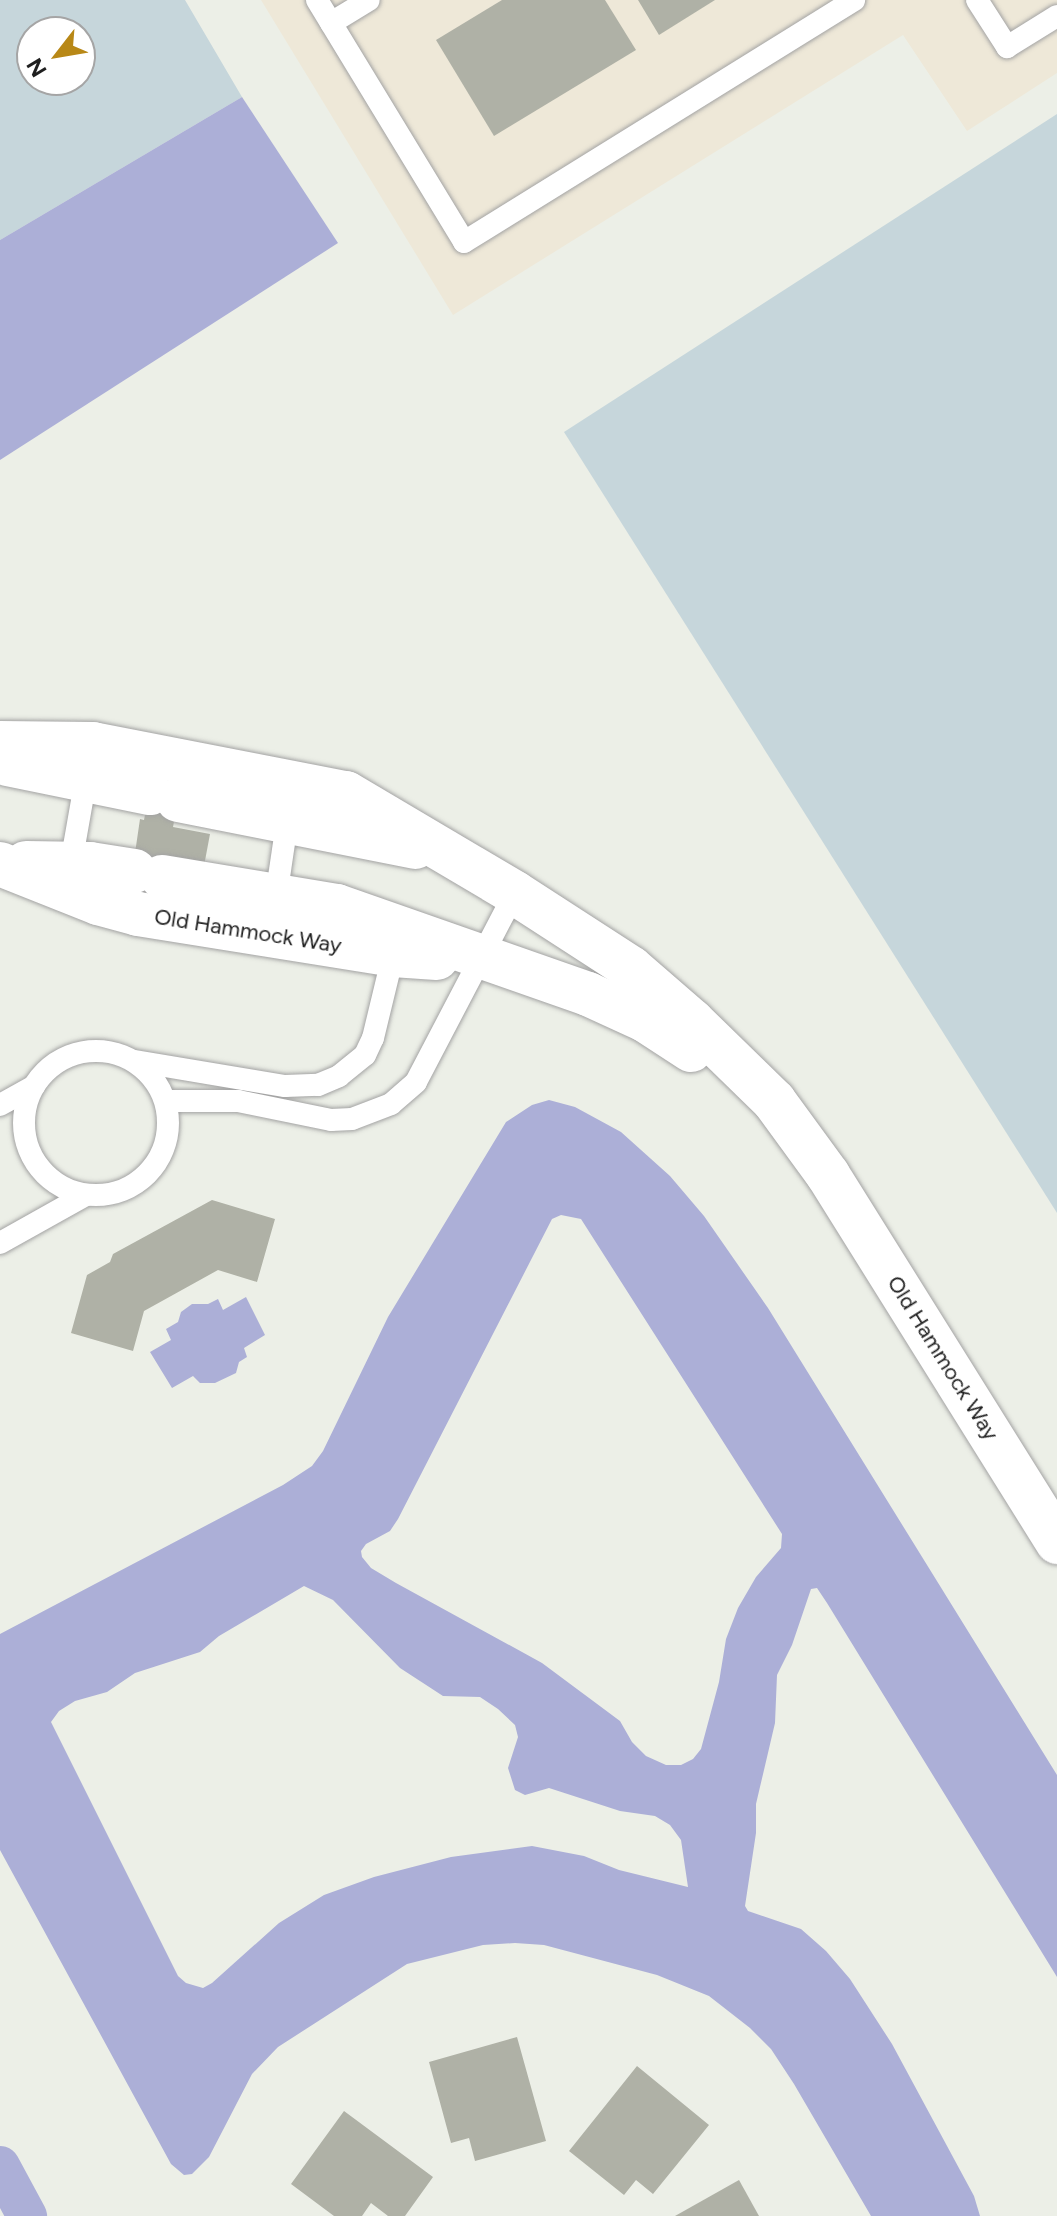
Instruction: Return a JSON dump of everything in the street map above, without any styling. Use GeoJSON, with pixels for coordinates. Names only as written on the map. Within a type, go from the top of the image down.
{"type":"FeatureCollection","features":[{"type":"Feature","properties":{"kind":"street","name":"Old Hammock Way"},"geometry":{"type":"LineString","coordinates":[[0,743],[290,802]]}},
{"type":"Feature","properties":{"kind":"street","name":"Old Hammock Way"},"geometry":{"type":"LineString","coordinates":[[0,762],[89,762],[164,796],[290,802],[346,793],[515,893],[631,968],[692,1021],[774,1101],[828,1175],[1057,1542]]}},
{"type":"Feature","properties":{"kind":"street","name":"Old Hammock Way"},"geometry":{"type":"LineString","coordinates":[[0,863],[68,877],[148,874],[273,914],[489,960],[588,994],[645,1020],[725,1072],[783,1123],[828,1175]]}},
{"type":"Feature","properties":{"kind":"street","name":"Old Hammock Way"},"geometry":{"type":"LineString","coordinates":[[68,877],[138,914],[273,914]]}},
{"type":"Feature","properties":{"kind":"lane"},"geometry":{"type":"LineString","coordinates":[[317,0],[464,242],[854,0]]}},
{"type":"Feature","properties":{"kind":"lane"},"geometry":{"type":"LineString","coordinates":[[331,23],[369,0]]}},
{"type":"Feature","properties":{"kind":"lane"},"geometry":{"type":"LineString","coordinates":[[977,0],[1007,47],[1057,16]]}},
{"type":"Feature","properties":{"kind":"lane"},"geometry":{"type":"LineString","coordinates":[[68,877],[89,762]]}},
{"type":"Feature","properties":{"kind":"lane"},"geometry":{"type":"LineString","coordinates":[[273,914],[290,802]]}},
{"type":"Feature","properties":{"kind":"lane"},"geometry":{"type":"LineString","coordinates":[[166,1101],[238,1101],[331,1120],[371,1113],[407,1093],[489,960],[515,893]]}},
{"type":"Feature","properties":{"kind":"lane"},"geometry":{"type":"LineString","coordinates":[[131,1060],[285,1086],[318,1085],[339,1076],[365,1055],[373,1038],[396,941]]}},
{"type":"Feature","properties":{"kind":"lane"},"geometry":{"type":"LineString","coordinates":[[0,1105],[34,1086],[58,1060],[90,1050],[122,1054],[149,1073],[166,1101],[169,1133],[158,1164],[134,1186],[103,1197],[71,1192],[43,1175],[27,1146],[24,1113],[34,1086]]}},
{"type":"Feature","properties":{"kind":"lane"},"geometry":{"type":"LineString","coordinates":[[0,1243],[86,1195]]}},
{"type":"Feature","properties":{"kind":"shaded area"},"geometry":{"type":"Polygon","coordinates":[[[0,0],[185,0],[242,97],[0,240],[0,0]]]}},
{"type":"Feature","properties":{"kind":"shaded area"},"geometry":{"type":"Polygon","coordinates":[[[261,0],[1057,0],[1057,73],[967,131],[903,35],[453,315],[261,0]]]}},
{"type":"Feature","properties":{"kind":"shaded area"},"geometry":{"type":"Polygon","coordinates":[[[1057,114],[1057,1213],[564,432],[1057,114]]]}},
{"type":"Feature","properties":{"kind":"water"},"geometry":{"type":"Polygon","coordinates":[[[242,97],[338,243],[0,460],[0,240],[242,97]]]}},
{"type":"Feature","properties":{"kind":"water"},"geometry":{"type":"Polygon","coordinates":[[[549,1100],[575,1107],[621,1132],[670,1176],[704,1216],[768,1308],[1057,1775],[1057,1977],[827,1603],[817,1588],[811,1589],[792,1645],[777,1675],[775,1723],[756,1804],[756,1833],[745,1906],[748,1911],[801,1929],[826,1951],[850,1979],[892,2044],[974,2196],[980,2216],[871,2216],[771,2049],[709,1996],[657,1975],[544,1945],[515,1943],[483,1945],[407,1964],[278,2047],[252,2074],[209,2157],[192,2174],[184,2175],[171,2164],[0,1850],[0,1634],[283,1485],[312,1466],[323,1451],[388,1317],[506,1122],[532,1105],[549,1100]],[[561,1215],[552,1219],[398,1519],[390,1531],[366,1544],[361,1551],[362,1557],[371,1568],[396,1583],[542,1663],[620,1721],[632,1742],[646,1756],[666,1765],[681,1765],[693,1759],[701,1749],[719,1682],[726,1639],[738,1608],[756,1577],[781,1548],[782,1534],[581,1219],[561,1215]],[[304,1586],[219,1636],[200,1652],[135,1673],[107,1692],[75,1701],[59,1711],[51,1722],[178,1976],[186,1983],[203,1988],[212,1983],[279,1923],[324,1895],[374,1877],[451,1857],[532,1846],[584,1856],[619,1870],[688,1887],[681,1840],[670,1825],[655,1816],[620,1811],[549,1788],[525,1795],[515,1790],[508,1768],[518,1737],[515,1725],[480,1697],[443,1696],[400,1668],[333,1600],[304,1586]]]}},
{"type":"Feature","properties":{"kind":"water"},"geometry":{"type":"Polygon","coordinates":[[[246,1297],[265,1335],[244,1348],[247,1357],[239,1362],[236,1373],[215,1383],[200,1383],[193,1376],[172,1388],[150,1352],[171,1340],[166,1329],[178,1322],[181,1312],[192,1304],[208,1304],[218,1299],[223,1310],[246,1297]]]}},
{"type":"Feature","properties":{"kind":"building"},"geometry":{"type":"Polygon","coordinates":[[[502,0],[605,0],[636,50],[494,136],[436,40],[502,0]]]}},
{"type":"Feature","properties":{"kind":"building"},"geometry":{"type":"Polygon","coordinates":[[[638,0],[715,0],[659,35],[638,0]]]}},
{"type":"Feature","properties":{"kind":"building"},"geometry":{"type":"Polygon","coordinates":[[[153,774],[182,780],[173,827],[210,834],[204,866],[157,901],[129,894],[140,819],[144,820],[153,774]]]}},
{"type":"Feature","properties":{"kind":"building"},"geometry":{"type":"Polygon","coordinates":[[[212,1200],[275,1219],[257,1282],[218,1270],[144,1311],[133,1351],[71,1333],[87,1275],[110,1262],[113,1254],[212,1200]]]}},
{"type":"Feature","properties":{"kind":"building"},"geometry":{"type":"Polygon","coordinates":[[[517,2037],[546,2141],[475,2161],[469,2138],[451,2143],[429,2062],[517,2037]]]}},
{"type":"Feature","properties":{"kind":"building"},"geometry":{"type":"Polygon","coordinates":[[[637,2066],[709,2125],[653,2194],[636,2180],[624,2195],[569,2151],[637,2066]]]}},
{"type":"Feature","properties":{"kind":"building"},"geometry":{"type":"Polygon","coordinates":[[[344,2111],[433,2177],[405,2216],[388,2216],[371,2203],[362,2216],[334,2216],[291,2184],[344,2111]]]}},
{"type":"Feature","properties":{"kind":"building"},"geometry":{"type":"Polygon","coordinates":[[[739,2180],[759,2216],[675,2216],[739,2180]]]}},
{"type":"Feature","properties":{"kind":"waterway"},"geometry":{"type":"LineString","coordinates":[[0,2166],[27,2216]]}}]}
